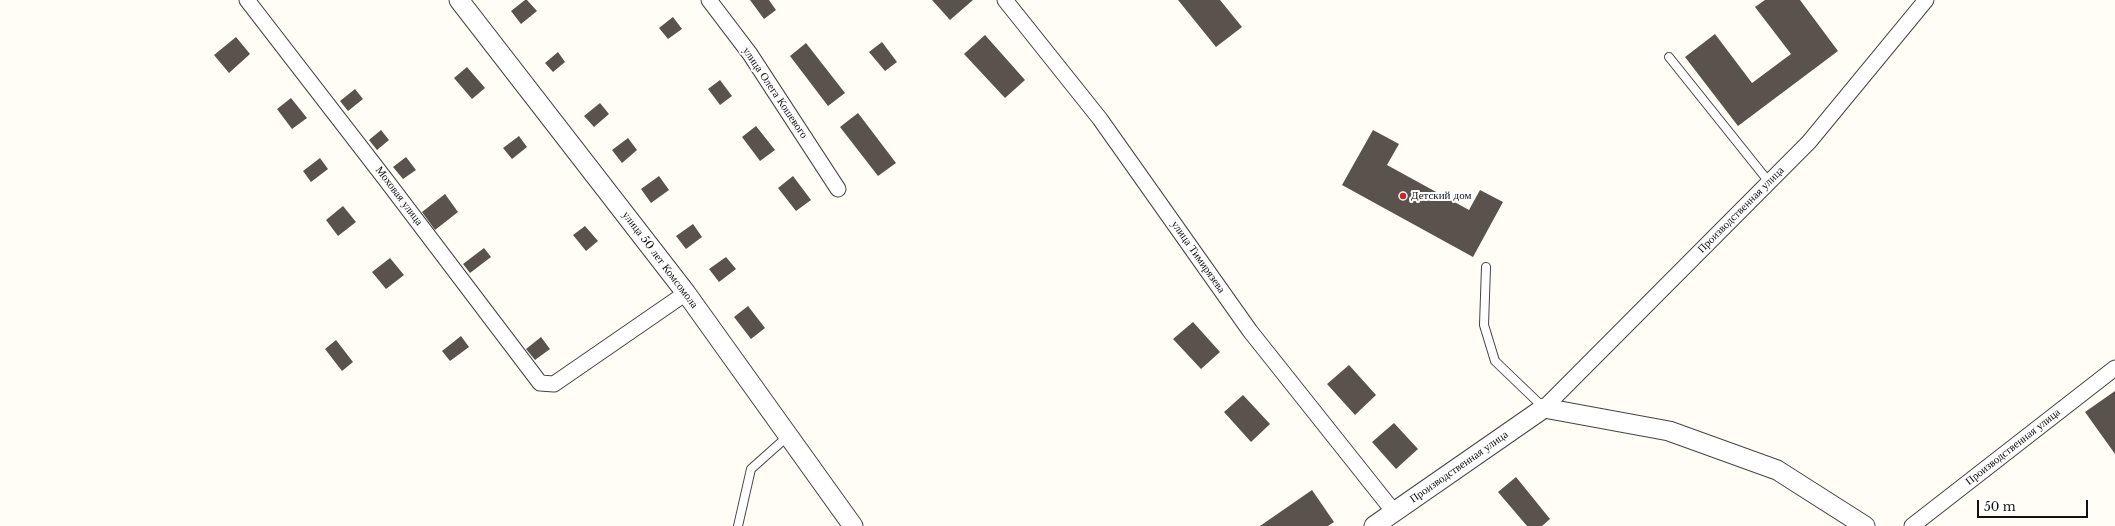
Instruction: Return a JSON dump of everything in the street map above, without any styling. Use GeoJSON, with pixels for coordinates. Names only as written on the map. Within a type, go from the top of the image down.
{"type":"FeatureCollection","features":[{"type":"Feature","properties":{"kind":"street","name":"Моховая улица"},"geometry":{"type":"LineString","coordinates":[[246,0],[386,180],[540,383],[554,384],[686,293]]}},
{"type":"Feature","properties":{"kind":"street","name":"улица 50 лет Комсомола"},"geometry":{"type":"LineString","coordinates":[[459,0],[686,293],[853,526]]}},
{"type":"Feature","properties":{"kind":"street","name":"улица Олега Кошевого"},"geometry":{"type":"LineString","coordinates":[[709,0],[750,54],[838,189]]}},
{"type":"Feature","properties":{"kind":"street","name":"улица Тимирязева"},"geometry":{"type":"LineString","coordinates":[[1005,0],[1100,119],[1250,331],[1394,512]]}},
{"type":"Feature","properties":{"kind":"street","name":"Производственная улица"},"geometry":{"type":"LineString","coordinates":[[1374,526],[1544,408],[1809,142],[1926,0]]}},
{"type":"Feature","properties":{"kind":"street","name":"Производственная улица"},"geometry":{"type":"LineString","coordinates":[[1912,526],[2115,368]]}},
{"type":"Feature","properties":{"kind":"street"},"geometry":{"type":"LineString","coordinates":[[1544,408],[1676,433],[1777,470],[1862,525]]}},
{"type":"Feature","properties":{"kind":"lane"},"geometry":{"type":"LineString","coordinates":[[1670,57],[1769,182]]}},
{"type":"Feature","properties":{"kind":"lane"},"geometry":{"type":"LineString","coordinates":[[1486,267],[1484,326],[1495,361],[1544,408]]}},
{"type":"Feature","properties":{"kind":"lane"},"geometry":{"type":"LineString","coordinates":[[738,526],[751,469],[788,436]]}},
{"type":"Feature","properties":{"kind":"building"},"geometry":{"type":"Polygon","coordinates":[[[527,0],[537,11],[521,24],[511,11],[527,0]]]}},
{"type":"Feature","properties":{"kind":"building"},"geometry":{"type":"Polygon","coordinates":[[[750,0],[769,0],[776,10],[764,19],[750,0]]]}},
{"type":"Feature","properties":{"kind":"building"},"geometry":{"type":"Polygon","coordinates":[[[932,0],[973,0],[950,20],[932,0]]]}},
{"type":"Feature","properties":{"kind":"building"},"geometry":{"type":"Polygon","coordinates":[[[1178,0],[1220,0],[1242,27],[1216,47],[1178,0]]]}},
{"type":"Feature","properties":{"kind":"building"},"geometry":{"type":"Polygon","coordinates":[[[1765,0],[1800,0],[1838,51],[1738,126],[1685,57],[1715,34],[1752,83],[1791,54],[1755,7],[1765,0]]]}},
{"type":"Feature","properties":{"kind":"building"},"geometry":{"type":"Polygon","coordinates":[[[673,17],[682,29],[668,39],[659,28],[673,17]]]}},
{"type":"Feature","properties":{"kind":"building"},"geometry":{"type":"Polygon","coordinates":[[[985,35],[1025,80],[1005,98],[964,54],[985,35]]]}},
{"type":"Feature","properties":{"kind":"building"},"geometry":{"type":"Polygon","coordinates":[[[236,37],[250,54],[229,73],[214,55],[236,37]]]}},
{"type":"Feature","properties":{"kind":"building"},"geometry":{"type":"Polygon","coordinates":[[[882,42],[897,62],[885,71],[869,52],[882,42]]]}},
{"type":"Feature","properties":{"kind":"building"},"geometry":{"type":"Polygon","coordinates":[[[806,43],[845,93],[828,106],[790,56],[806,43]]]}},
{"type":"Feature","properties":{"kind":"building"},"geometry":{"type":"Polygon","coordinates":[[[558,52],[565,62],[553,72],[545,63],[558,52]]]}},
{"type":"Feature","properties":{"kind":"building"},"geometry":{"type":"Polygon","coordinates":[[[467,67],[485,88],[472,99],[454,78],[467,67]]]}},
{"type":"Feature","properties":{"kind":"building"},"geometry":{"type":"Polygon","coordinates":[[[720,80],[732,96],[720,105],[708,89],[720,80]]]}},
{"type":"Feature","properties":{"kind":"building"},"geometry":{"type":"Polygon","coordinates":[[[355,89],[363,99],[348,111],[340,101],[355,89]]]}},
{"type":"Feature","properties":{"kind":"building"},"geometry":{"type":"Polygon","coordinates":[[[291,98],[307,118],[292,129],[277,109],[291,98]]]}},
{"type":"Feature","properties":{"kind":"building"},"geometry":{"type":"Polygon","coordinates":[[[600,103],[609,114],[594,127],[584,116],[600,103]]]}},
{"type":"Feature","properties":{"kind":"building"},"geometry":{"type":"Polygon","coordinates":[[[858,113],[896,163],[878,176],[840,127],[858,113]]]}},
{"type":"Feature","properties":{"kind":"building"},"geometry":{"type":"Polygon","coordinates":[[[756,126],[775,150],[760,161],[742,137],[756,126]]]}},
{"type":"Feature","properties":{"kind":"building"},"geometry":{"type":"Polygon","coordinates":[[[381,130],[389,140],[377,150],[369,140],[381,130]]]}},
{"type":"Feature","properties":{"kind":"building","name":"Детский дом"},"geometry":{"type":"Polygon","coordinates":[[[1373,130],[1399,144],[1387,165],[1469,210],[1480,190],[1503,202],[1473,257],[1342,185],[1373,130]]]}},
{"type":"Feature","properties":{"kind":"building"},"geometry":{"type":"Polygon","coordinates":[[[519,136],[527,147],[512,159],[503,148],[519,136]]]}},
{"type":"Feature","properties":{"kind":"building"},"geometry":{"type":"Polygon","coordinates":[[[628,138],[637,150],[622,163],[612,150],[628,138]]]}},
{"type":"Feature","properties":{"kind":"building"},"geometry":{"type":"Polygon","coordinates":[[[406,157],[416,170],[403,179],[393,167],[406,157]]]}},
{"type":"Feature","properties":{"kind":"building"},"geometry":{"type":"Polygon","coordinates":[[[320,158],[328,169],[311,182],[303,171],[320,158]]]}},
{"type":"Feature","properties":{"kind":"building"},"geometry":{"type":"Polygon","coordinates":[[[659,176],[669,190],[651,203],[641,189],[659,176]]]}},
{"type":"Feature","properties":{"kind":"building"},"geometry":{"type":"Polygon","coordinates":[[[793,176],[811,200],[796,211],[778,188],[793,176]]]}},
{"type":"Feature","properties":{"kind":"building"},"geometry":{"type":"Polygon","coordinates":[[[445,194],[458,212],[435,230],[422,212],[445,194]]]}},
{"type":"Feature","properties":{"kind":"building"},"geometry":{"type":"Polygon","coordinates":[[[343,206],[356,222],[338,236],[326,220],[343,206]]]}},
{"type":"Feature","properties":{"kind":"building"},"geometry":{"type":"Polygon","coordinates":[[[693,224],[702,237],[686,249],[676,236],[693,224]]]}},
{"type":"Feature","properties":{"kind":"building"},"geometry":{"type":"Polygon","coordinates":[[[585,226],[598,241],[586,251],[573,235],[585,226]]]}},
{"type":"Feature","properties":{"kind":"building"},"geometry":{"type":"Polygon","coordinates":[[[484,248],[491,257],[470,273],[463,264],[484,248]]]}},
{"type":"Feature","properties":{"kind":"building"},"geometry":{"type":"Polygon","coordinates":[[[726,257],[736,269],[719,282],[709,269],[726,257]]]}},
{"type":"Feature","properties":{"kind":"building"},"geometry":{"type":"Polygon","coordinates":[[[390,258],[404,275],[386,289],[372,272],[390,258]]]}},
{"type":"Feature","properties":{"kind":"building"},"geometry":{"type":"Polygon","coordinates":[[[748,306],[765,328],[751,339],[734,317],[748,306]]]}},
{"type":"Feature","properties":{"kind":"building"},"geometry":{"type":"Polygon","coordinates":[[[1193,322],[1220,352],[1201,369],[1173,339],[1193,322]]]}},
{"type":"Feature","properties":{"kind":"building"},"geometry":{"type":"Polygon","coordinates":[[[461,336],[469,347],[450,361],[442,351],[461,336]]]}},
{"type":"Feature","properties":{"kind":"building"},"geometry":{"type":"Polygon","coordinates":[[[541,337],[550,349],[535,360],[526,349],[541,337]]]}},
{"type":"Feature","properties":{"kind":"building"},"geometry":{"type":"Polygon","coordinates":[[[336,340],[353,362],[342,371],[325,349],[336,340]]]}},
{"type":"Feature","properties":{"kind":"building"},"geometry":{"type":"Polygon","coordinates":[[[1349,365],[1376,395],[1355,415],[1327,384],[1349,365]]]}},
{"type":"Feature","properties":{"kind":"building"},"geometry":{"type":"Polygon","coordinates":[[[2115,391],[2115,454],[2085,412],[2115,391]]]}},
{"type":"Feature","properties":{"kind":"building"},"geometry":{"type":"Polygon","coordinates":[[[1243,395],[1270,424],[1251,442],[1224,412],[1243,395]]]}},
{"type":"Feature","properties":{"kind":"building"},"geometry":{"type":"Polygon","coordinates":[[[1394,423],[1418,449],[1396,469],[1372,442],[1394,423]]]}},
{"type":"Feature","properties":{"kind":"building"},"geometry":{"type":"Polygon","coordinates":[[[1516,477],[1550,519],[1542,526],[1527,526],[1498,492],[1516,477]]]}},
{"type":"Feature","properties":{"kind":"building"},"geometry":{"type":"Polygon","coordinates":[[[1312,490],[1334,522],[1328,526],[1260,526],[1312,490]]]}},
{"type":"Feature","properties":{"kind":"place","name":"Детский дом"},"geometry":{"type":"Point","coordinates":[1403,196]}}]}
